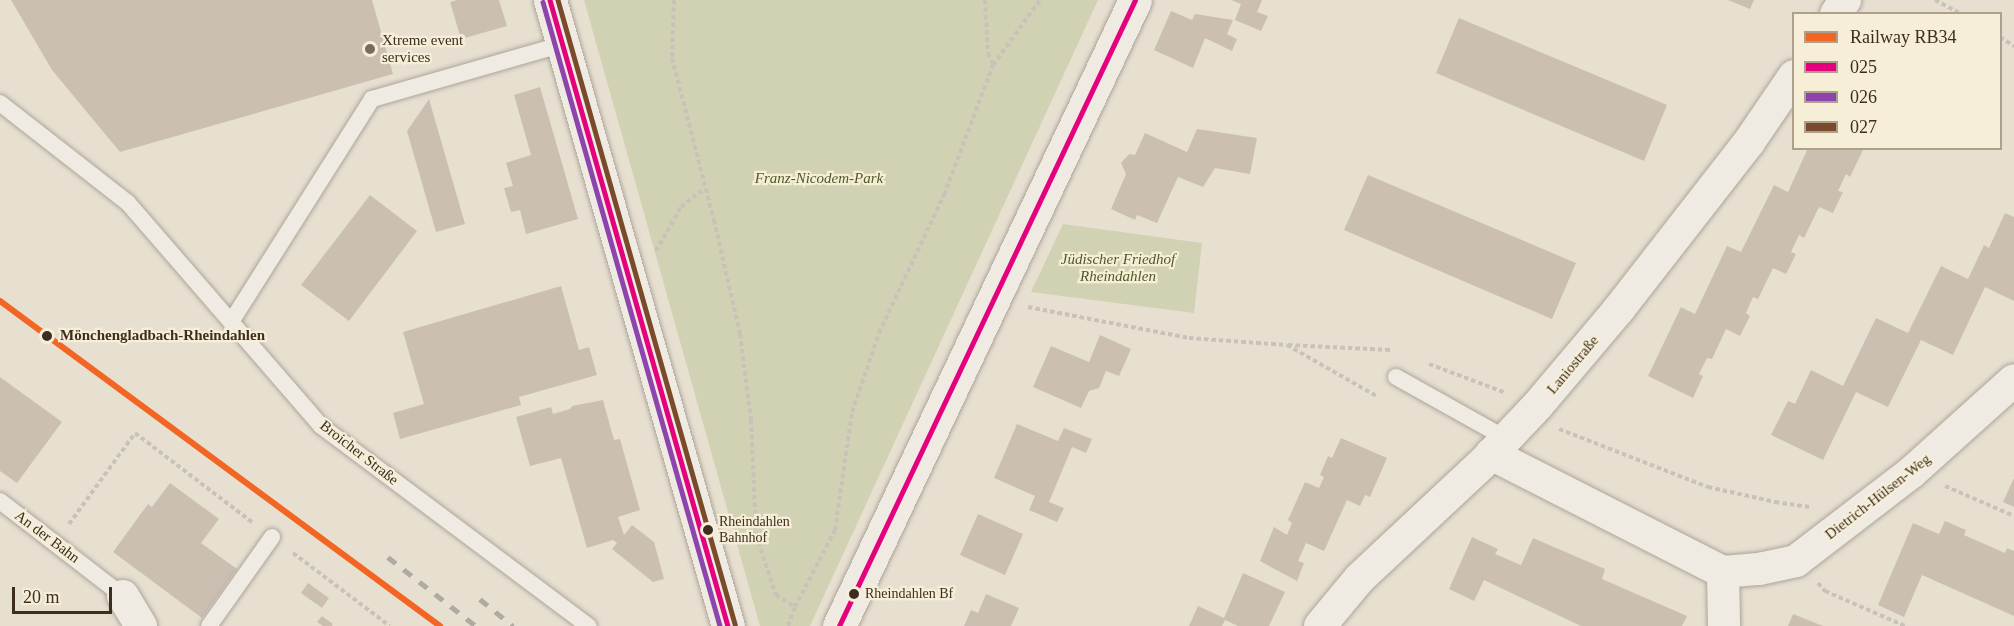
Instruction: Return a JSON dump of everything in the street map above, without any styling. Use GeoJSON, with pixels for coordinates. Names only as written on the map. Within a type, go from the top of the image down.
{"type":"FeatureCollection","features":[{"type":"Feature","properties":{"kind":"street"},"geometry":{"type":"LineString","coordinates":[[550,0],[728,626]]}},
{"type":"Feature","properties":{"kind":"street"},"geometry":{"type":"LineString","coordinates":[[839,626],[1135,0]]}},
{"type":"Feature","properties":{"kind":"street","name":"Laniostraße"},"geometry":{"type":"LineString","coordinates":[[1320,626],[1360,578],[1499,447],[1528,416],[1619,309],[1749,142],[1792,79]]}},
{"type":"Feature","properties":{"kind":"street","name":"Dietrich-Hülsen-Weg"},"geometry":{"type":"LineString","coordinates":[[1723,572],[1796,561],[1912,472],[2014,380]]}},
{"type":"Feature","properties":{"kind":"street"},"geometry":{"type":"LineString","coordinates":[[1499,447],[1723,572],[1724,626]]}},
{"type":"Feature","properties":{"kind":"lane"},"geometry":{"type":"LineString","coordinates":[[231,322],[372,99],[564,44]]}},
{"type":"Feature","properties":{"kind":"lane","name":"Broicher Straße"},"geometry":{"type":"LineString","coordinates":[[0,103],[128,203],[321,426],[588,626]]}},
{"type":"Feature","properties":{"kind":"lane"},"geometry":{"type":"LineString","coordinates":[[1396,377],[1499,447]]}},
{"type":"Feature","properties":{"kind":"lane","name":"An der Bahn"},"geometry":{"type":"LineString","coordinates":[[0,501],[54,542],[132,617]]}},
{"type":"Feature","properties":{"kind":"lane"},"geometry":{"type":"LineString","coordinates":[[209,626],[272,537]]}},
{"type":"Feature","properties":{"kind":"path"},"geometry":{"type":"LineString","coordinates":[[674,0],[672,58],[740,334],[751,420],[756,535],[776,595],[795,607]]}},
{"type":"Feature","properties":{"kind":"path"},"geometry":{"type":"LineString","coordinates":[[985,0],[988,53],[993,65]]}},
{"type":"Feature","properties":{"kind":"path"},"geometry":{"type":"LineString","coordinates":[[788,626],[795,607],[836,530],[852,412],[879,333],[944,195],[993,65],[1040,0]]}},
{"type":"Feature","properties":{"kind":"path"},"geometry":{"type":"LineString","coordinates":[[1935,0],[1956,12]]}},
{"type":"Feature","properties":{"kind":"path"},"geometry":{"type":"LineString","coordinates":[[625,261],[653,255],[681,207],[698,193],[706,190]]}},
{"type":"Feature","properties":{"kind":"path"},"geometry":{"type":"LineString","coordinates":[[992,300],[1189,338],[1287,345],[1387,402]]}},
{"type":"Feature","properties":{"kind":"path"},"geometry":{"type":"LineString","coordinates":[[1528,416],[1708,487],[1774,502],[1812,507],[1820,501]]}},
{"type":"Feature","properties":{"kind":"path"},"geometry":{"type":"LineString","coordinates":[[54,542],[134,435]]}},
{"type":"Feature","properties":{"kind":"path"},"geometry":{"type":"LineString","coordinates":[[1912,472],[2014,516]]}},
{"type":"Feature","properties":{"kind":"path"},"geometry":{"type":"LineString","coordinates":[[1796,561],[1825,591],[1905,626]]}},
{"type":"Feature","properties":{"kind":"green space","name":"Franz-Nicodem-Park"},"geometry":{"type":"Polygon","coordinates":[[[584,0],[1098,0],[810,626],[760,626],[584,0]]]}},
{"type":"Feature","properties":{"kind":"green space","name":"Jüdischer Friedhof Rheindahlen"},"geometry":{"type":"Polygon","coordinates":[[[1063,224],[1202,243],[1194,313],[1031,292],[1063,224]]]}},
{"type":"Feature","properties":{"kind":"building"},"geometry":{"type":"Polygon","coordinates":[[[11,0],[372,0],[393,74],[120,152],[52,70],[11,0]]]}},
{"type":"Feature","properties":{"kind":"building"},"geometry":{"type":"Polygon","coordinates":[[[499,0],[507,26],[461,39],[450,2],[499,0]]]}},
{"type":"Feature","properties":{"kind":"building"},"geometry":{"type":"Polygon","coordinates":[[[1231,0],[1262,0],[1257,12],[1268,16],[1261,31],[1235,20],[1241,4],[1231,0]]]}},
{"type":"Feature","properties":{"kind":"building"},"geometry":{"type":"Polygon","coordinates":[[[1728,0],[1754,0],[1750,9],[1728,0]]]}},
{"type":"Feature","properties":{"kind":"building"},"geometry":{"type":"Polygon","coordinates":[[[1171,11],[1192,20],[1195,14],[1233,20],[1227,34],[1237,39],[1232,51],[1205,38],[1193,68],[1154,50],[1171,11]]]}},
{"type":"Feature","properties":{"kind":"building"},"geometry":{"type":"Polygon","coordinates":[[[1459,18],[1667,105],[1644,161],[1436,73],[1459,18]]]}},
{"type":"Feature","properties":{"kind":"building"},"geometry":{"type":"Polygon","coordinates":[[[540,87],[578,219],[526,234],[520,210],[511,212],[504,188],[513,186],[506,163],[531,155],[514,95],[540,87]]]}},
{"type":"Feature","properties":{"kind":"building"},"geometry":{"type":"Polygon","coordinates":[[[429,99],[465,224],[436,232],[407,131],[429,99]]]}},
{"type":"Feature","properties":{"kind":"building"},"geometry":{"type":"Polygon","coordinates":[[[1197,129],[1257,138],[1250,174],[1215,168],[1203,187],[1178,177],[1157,223],[1137,215],[1135,220],[1111,209],[1126,174],[1121,163],[1129,154],[1135,155],[1145,133],[1187,152],[1197,129]]]}},
{"type":"Feature","properties":{"kind":"building"},"geometry":{"type":"Polygon","coordinates":[[[1807,150],[1863,150],[1850,177],[1846,174],[1838,191],[1843,192],[1833,213],[1819,207],[1804,238],[1799,235],[1791,252],[1796,254],[1786,274],[1773,268],[1758,299],[1753,297],[1746,313],[1750,316],[1740,336],[1726,329],[1712,359],[1707,358],[1699,374],[1703,376],[1693,398],[1648,376],[1681,307],[1695,314],[1727,246],[1741,252],[1774,185],[1788,192],[1807,150]]]}},
{"type":"Feature","properties":{"kind":"building"},"geometry":{"type":"Polygon","coordinates":[[[1368,175],[1576,263],[1552,319],[1344,230],[1368,175]]]}},
{"type":"Feature","properties":{"kind":"building"},"geometry":{"type":"Polygon","coordinates":[[[370,195],[417,231],[349,321],[301,285],[370,195]]]}},
{"type":"Feature","properties":{"kind":"building"},"geometry":{"type":"Polygon","coordinates":[[[2005,213],[2014,217],[2014,301],[1985,287],[1953,355],[1921,340],[1888,407],[1856,392],[1823,460],[1771,435],[1788,401],[1795,404],[1811,370],[1843,386],[1876,318],[1908,333],[1941,266],[1968,279],[1984,245],[1989,248],[2005,213]]]}},
{"type":"Feature","properties":{"kind":"building"},"geometry":{"type":"Polygon","coordinates":[[[561,286],[579,350],[589,347],[597,375],[519,397],[521,405],[400,439],[393,413],[424,404],[403,332],[561,286]]]}},
{"type":"Feature","properties":{"kind":"building"},"geometry":{"type":"Polygon","coordinates":[[[1100,335],[1131,349],[1119,376],[1106,371],[1099,388],[1089,391],[1081,408],[1033,387],[1051,346],[1089,362],[1100,335]]]}},
{"type":"Feature","properties":{"kind":"building"},"geometry":{"type":"Polygon","coordinates":[[[0,377],[62,422],[17,483],[0,471],[0,377]]]}},
{"type":"Feature","properties":{"kind":"building"},"geometry":{"type":"Polygon","coordinates":[[[603,400],[614,440],[620,439],[640,510],[618,517],[624,535],[632,525],[654,542],[664,579],[653,582],[612,549],[617,543],[613,540],[587,548],[561,458],[530,466],[516,417],[551,407],[553,414],[570,409],[572,406],[603,400]]]}},
{"type":"Feature","properties":{"kind":"building"},"geometry":{"type":"Polygon","coordinates":[[[1017,424],[1058,441],[1064,428],[1092,439],[1086,453],[1072,447],[1049,502],[1064,508],[1057,522],[1029,510],[1035,496],[994,478],[1017,424]]]}},
{"type":"Feature","properties":{"kind":"building"},"geometry":{"type":"Polygon","coordinates":[[[1341,438],[1387,458],[1370,497],[1365,495],[1360,506],[1347,500],[1324,551],[1306,543],[1298,561],[1304,563],[1297,581],[1260,561],[1274,527],[1287,535],[1292,523],[1288,520],[1305,482],[1319,488],[1324,477],[1320,475],[1328,456],[1332,458],[1341,438]]]}},
{"type":"Feature","properties":{"kind":"building"},"geometry":{"type":"Polygon","coordinates":[[[2014,478],[2014,507],[2003,502],[2014,478]]]}},
{"type":"Feature","properties":{"kind":"building"},"geometry":{"type":"Polygon","coordinates":[[[170,483],[219,519],[201,543],[237,569],[202,618],[113,552],[148,504],[152,507],[170,483]]]}},
{"type":"Feature","properties":{"kind":"building"},"geometry":{"type":"Polygon","coordinates":[[[978,514],[1023,534],[1005,575],[960,555],[978,514]]]}},
{"type":"Feature","properties":{"kind":"building"},"geometry":{"type":"Polygon","coordinates":[[[1945,521],[1966,530],[1964,535],[2005,553],[2007,548],[2014,551],[2014,616],[1922,575],[1904,617],[1878,605],[1913,523],[1939,534],[1945,521]]]}},
{"type":"Feature","properties":{"kind":"building"},"geometry":{"type":"Polygon","coordinates":[[[1472,537],[1498,549],[1495,554],[1521,565],[1533,538],[1605,569],[1602,579],[1687,616],[1682,626],[1581,626],[1484,580],[1474,601],[1449,589],[1472,537]]]}},
{"type":"Feature","properties":{"kind":"building"},"geometry":{"type":"Polygon","coordinates":[[[1243,573],[1285,592],[1269,626],[1238,626],[1225,620],[1222,626],[1189,626],[1198,606],[1224,618],[1243,573]]]}},
{"type":"Feature","properties":{"kind":"building"},"geometry":{"type":"Polygon","coordinates":[[[308,583],[329,598],[322,608],[301,593],[308,583]]]}},
{"type":"Feature","properties":{"kind":"building"},"geometry":{"type":"Polygon","coordinates":[[[986,594],[1019,608],[1011,626],[964,626],[971,610],[978,613],[986,594]]]}},
{"type":"Feature","properties":{"kind":"building"},"geometry":{"type":"Polygon","coordinates":[[[1793,614],[1823,626],[1788,626],[1793,614]]]}},
{"type":"Feature","properties":{"kind":"building"},"geometry":{"type":"Polygon","coordinates":[[[322,616],[333,624],[332,626],[323,626],[317,622],[322,616]]]}},
{"type":"Feature","properties":{"kind":"railway"},"geometry":{"type":"LineString","coordinates":[[388,557],[476,626]]}},
{"type":"Feature","properties":{"kind":"railway"},"geometry":{"type":"LineString","coordinates":[[480,599],[513,626]]}},
{"type":"Feature","properties":{"kind":"rail line","name":"RB34"},"geometry":{"type":"LineString","coordinates":[[0,301],[440,626]]}},
{"type":"Feature","properties":{"kind":"transit line","name":"025"},"geometry":{"type":"LineString","coordinates":[[550,0],[728,626]]}},
{"type":"Feature","properties":{"kind":"transit line","name":"027"},"geometry":{"type":"LineString","coordinates":[[558,0],[735,624]]}},
{"type":"Feature","properties":{"kind":"transit line","name":"025"},"geometry":{"type":"LineString","coordinates":[[839,626],[1135,0]]}},
{"type":"Feature","properties":{"kind":"transit line","name":"026"},"geometry":{"type":"LineString","coordinates":[[543,2],[720,626]]}},
{"type":"Feature","properties":{"kind":"place","name":"Xtreme event services"},"geometry":{"type":"Point","coordinates":[370,49]}},
{"type":"Feature","properties":{"kind":"place","name":"Mönchengladbach-Rheindahlen"},"geometry":{"type":"Point","coordinates":[47,336]}},
{"type":"Feature","properties":{"kind":"place","name":"Rheindahlen Bahnhof"},"geometry":{"type":"Point","coordinates":[708,530]}},
{"type":"Feature","properties":{"kind":"place","name":"Rheindahlen Bf"},"geometry":{"type":"Point","coordinates":[854,594]}}]}
